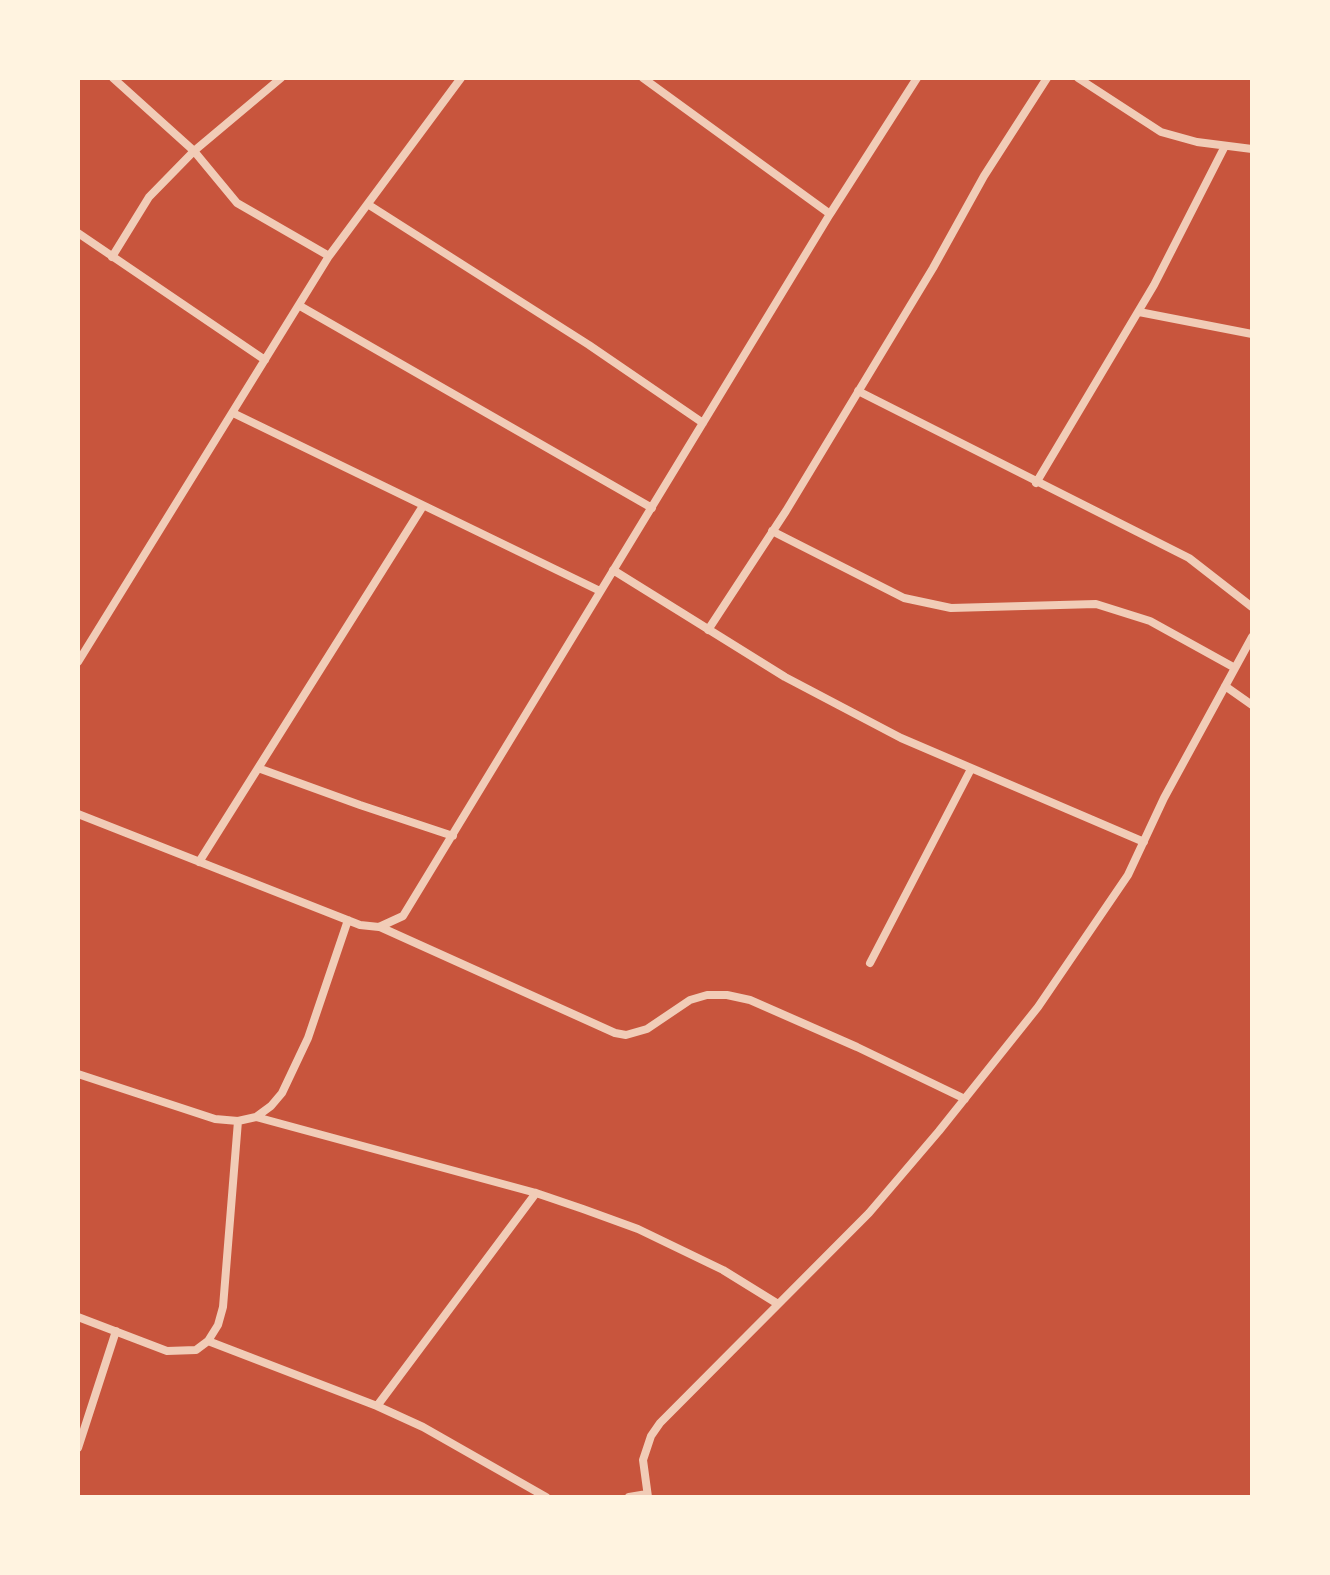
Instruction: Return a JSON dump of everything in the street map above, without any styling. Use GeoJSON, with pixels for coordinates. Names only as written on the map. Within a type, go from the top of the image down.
{"type":"FeatureCollection","features":[{"type":"Feature","properties":{"kind":"street"},"geometry":{"type":"LineString","coordinates":[[113,78],[194,151],[237,203],[329,256]]}},
{"type":"Feature","properties":{"kind":"street"},"geometry":{"type":"LineString","coordinates":[[112,257],[149,197],[194,151],[281,78]]}},
{"type":"Feature","properties":{"kind":"street"},"geometry":{"type":"LineString","coordinates":[[78,662],[329,256],[461,78]]}},
{"type":"Feature","properties":{"kind":"street"},"geometry":{"type":"LineString","coordinates":[[643,78],[830,214]]}},
{"type":"Feature","properties":{"kind":"street"},"geometry":{"type":"LineString","coordinates":[[379,927],[403,916],[830,214],[917,78]]}},
{"type":"Feature","properties":{"kind":"street"},"geometry":{"type":"LineString","coordinates":[[708,630],[858,391],[933,268],[984,176],[1047,78]]}},
{"type":"Feature","properties":{"kind":"street"},"geometry":{"type":"LineString","coordinates":[[1078,78],[1161,132],[1197,142],[1252,149]]}},
{"type":"Feature","properties":{"kind":"street"},"geometry":{"type":"LineString","coordinates":[[1036,483],[1139,312],[1225,146]]}},
{"type":"Feature","properties":{"kind":"street"},"geometry":{"type":"LineString","coordinates":[[369,205],[589,345],[703,423]]}},
{"type":"Feature","properties":{"kind":"street"},"geometry":{"type":"LineString","coordinates":[[78,233],[265,360]]}},
{"type":"Feature","properties":{"kind":"street"},"geometry":{"type":"LineString","coordinates":[[300,306],[652,508]]}},
{"type":"Feature","properties":{"kind":"street"},"geometry":{"type":"LineString","coordinates":[[1139,312],[1252,334]]}},
{"type":"Feature","properties":{"kind":"street"},"geometry":{"type":"LineString","coordinates":[[858,391],[1189,558],[1252,607]]}},
{"type":"Feature","properties":{"kind":"street"},"geometry":{"type":"LineString","coordinates":[[233,413],[600,591]]}},
{"type":"Feature","properties":{"kind":"street"},"geometry":{"type":"LineString","coordinates":[[199,862],[423,506]]}},
{"type":"Feature","properties":{"kind":"street"},"geometry":{"type":"LineString","coordinates":[[772,531],[904,598],[951,608],[1096,604],[1150,621],[1235,668]]}},
{"type":"Feature","properties":{"kind":"street"},"geometry":{"type":"LineString","coordinates":[[613,570],[785,677],[847,710],[971,769],[1144,842]]}},
{"type":"Feature","properties":{"kind":"street"},"geometry":{"type":"LineString","coordinates":[[629,1497],[648,1495],[643,1460],[651,1436],[660,1423],[869,1213],[1038,1007],[1128,875],[1164,798],[1252,637]]}},
{"type":"Feature","properties":{"kind":"street"},"geometry":{"type":"LineString","coordinates":[[1225,686],[1252,705]]}},
{"type":"Feature","properties":{"kind":"street"},"geometry":{"type":"LineString","coordinates":[[258,768],[453,836]]}},
{"type":"Feature","properties":{"kind":"street"},"geometry":{"type":"LineString","coordinates":[[870,963],[971,769]]}},
{"type":"Feature","properties":{"kind":"street"},"geometry":{"type":"LineString","coordinates":[[78,814],[360,925],[379,927],[615,1033],[626,1035],[647,1029],[690,1000],[707,995],[727,995],[750,1000],[965,1099]]}},
{"type":"Feature","properties":{"kind":"street"},"geometry":{"type":"LineString","coordinates":[[78,1074],[215,1119],[238,1121],[256,1117],[282,1093],[308,1038],[348,920]]}},
{"type":"Feature","properties":{"kind":"street"},"geometry":{"type":"LineString","coordinates":[[256,1117],[536,1193],[638,1229],[723,1270],[778,1304]]}},
{"type":"Feature","properties":{"kind":"street"},"geometry":{"type":"LineString","coordinates":[[78,1317],[167,1351],[196,1350],[208,1341],[218,1325],[223,1307],[238,1121]]}},
{"type":"Feature","properties":{"kind":"street"},"geometry":{"type":"LineString","coordinates":[[377,1406],[536,1193]]}},
{"type":"Feature","properties":{"kind":"street"},"geometry":{"type":"LineString","coordinates":[[78,1448],[116,1331]]}},
{"type":"Feature","properties":{"kind":"street"},"geometry":{"type":"LineString","coordinates":[[208,1341],[377,1406],[423,1427],[546,1497]]}}]}
